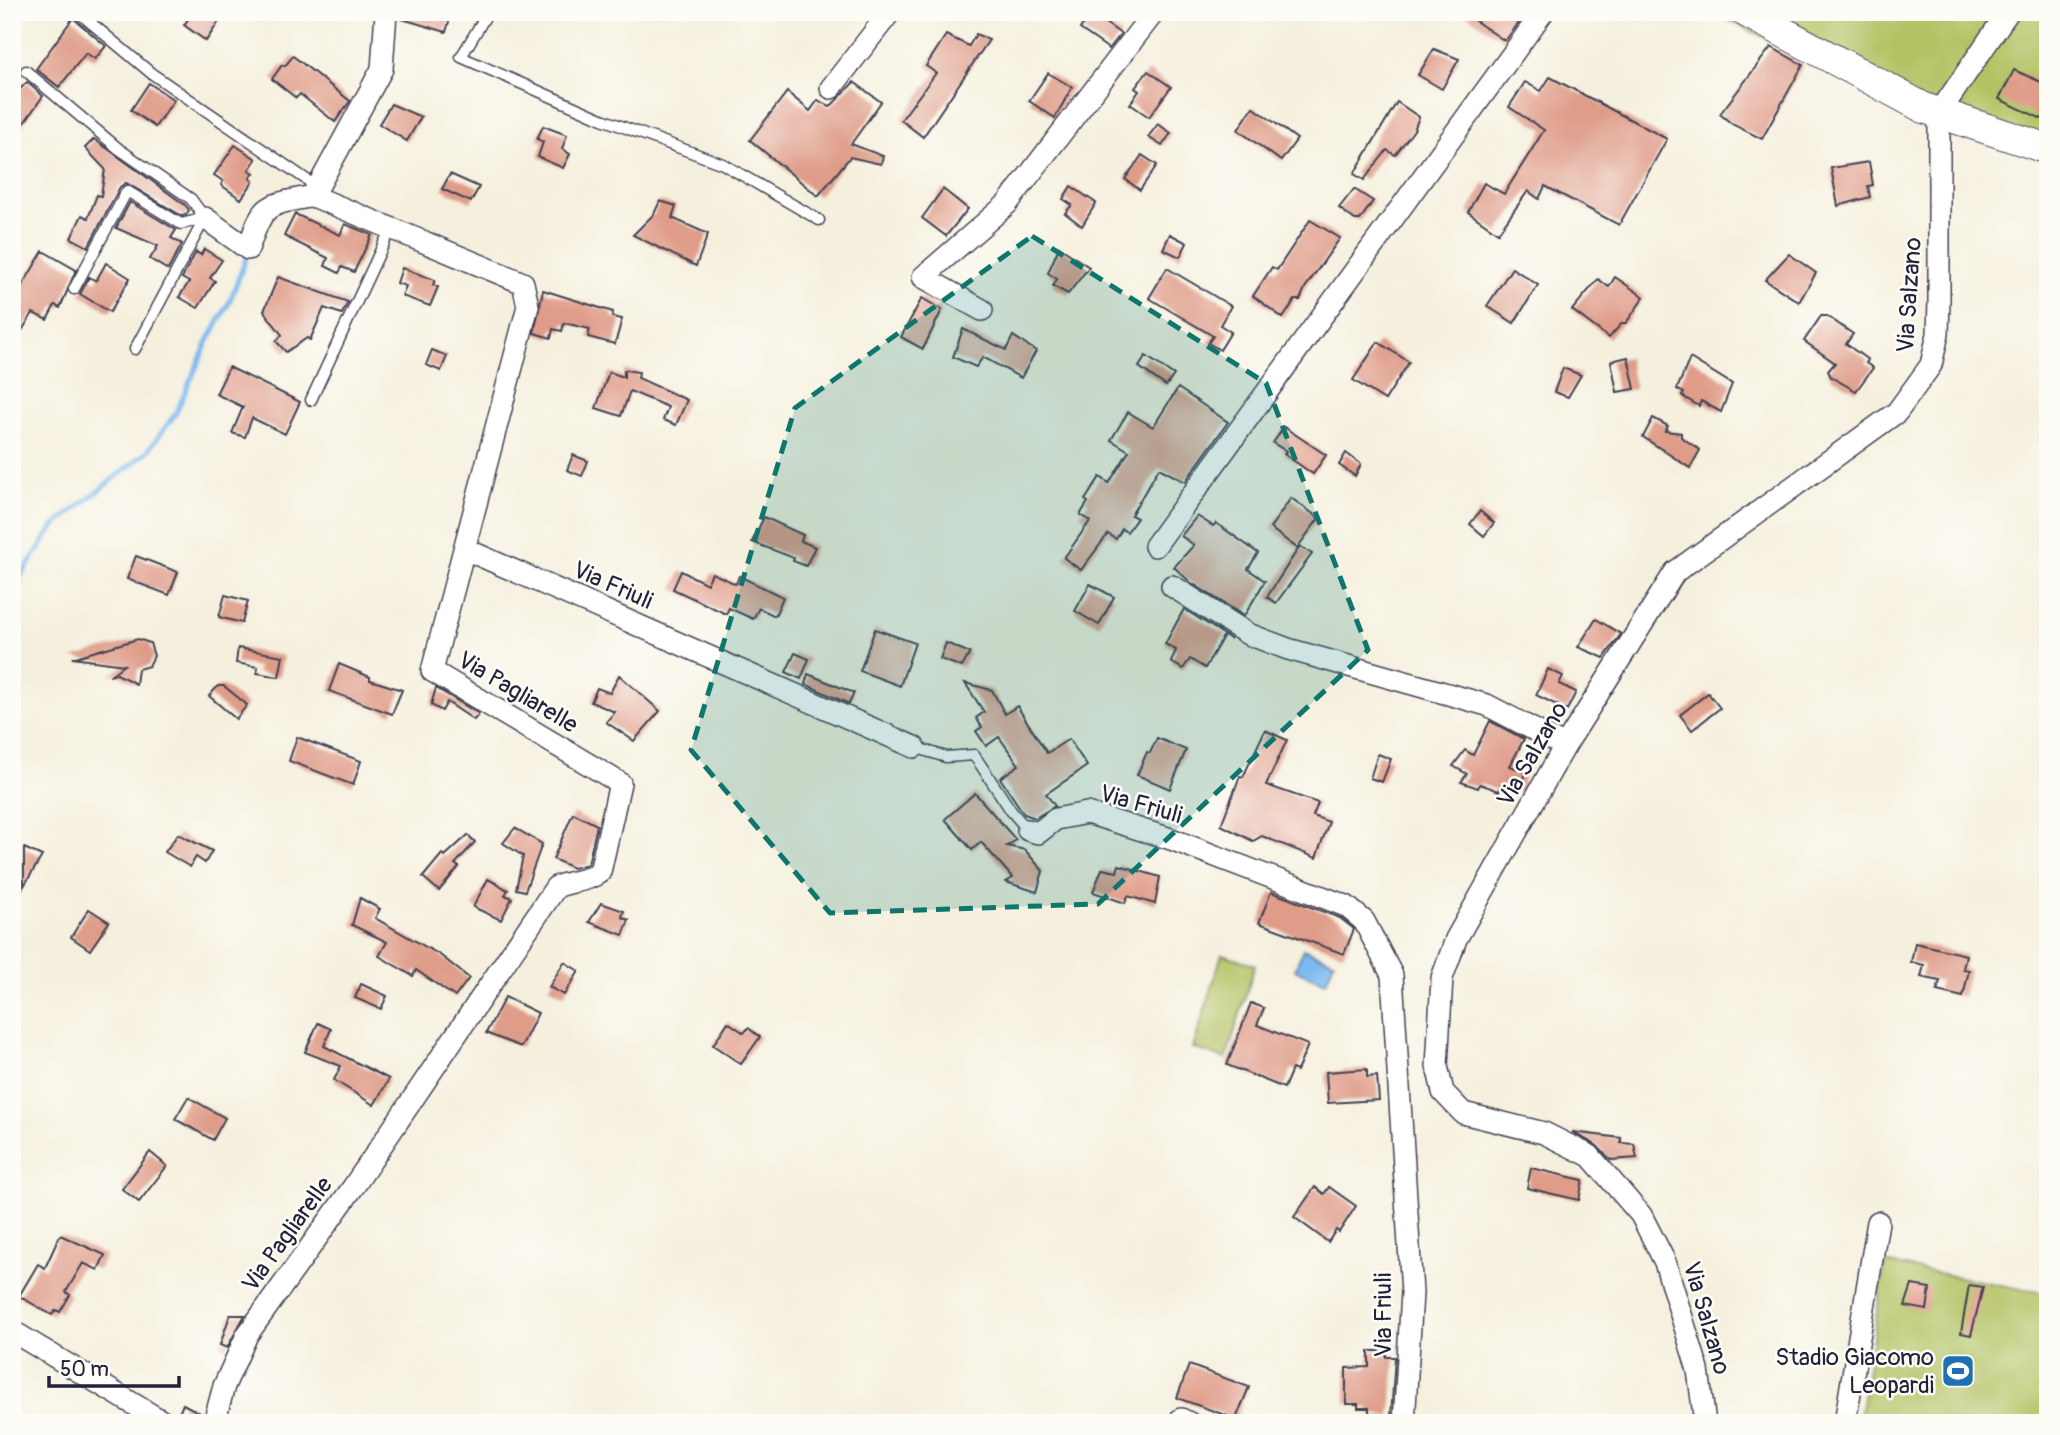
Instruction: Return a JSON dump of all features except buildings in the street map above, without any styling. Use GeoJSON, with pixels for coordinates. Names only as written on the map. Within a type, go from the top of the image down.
{"type":"FeatureCollection","features":[{"type":"Feature","properties":{"kind":"street"},"geometry":{"type":"LineString","coordinates":[[205,218],[248,249],[259,216],[270,205],[313,196],[382,69],[386,12]]}},
{"type":"Feature","properties":{"kind":"street"},"geometry":{"type":"LineString","coordinates":[[831,88],[890,12]]}},
{"type":"Feature","properties":{"kind":"street"},"geometry":{"type":"LineString","coordinates":[[982,310],[923,277],[1007,204],[1154,12]]}},
{"type":"Feature","properties":{"kind":"street"},"geometry":{"type":"LineString","coordinates":[[1155,546],[1542,12]]}},
{"type":"Feature","properties":{"kind":"street"},"geometry":{"type":"LineString","coordinates":[[1746,12],[1924,108],[2048,149]]}},
{"type":"Feature","properties":{"kind":"street"},"geometry":{"type":"LineString","coordinates":[[1939,113],[2008,12]]}},
{"type":"Feature","properties":{"kind":"street","name":"Via Salzano"},"geometry":{"type":"LineString","coordinates":[[1705,1423],[1698,1370],[1691,1346],[1665,1262],[1641,1215],[1590,1156],[1544,1133],[1463,1113],[1443,1092],[1437,1066],[1442,978],[1456,939],[1565,746],[1675,572],[1897,412],[1931,365],[1938,334],[1939,113]]}},
{"type":"Feature","properties":{"kind":"street","name":"Via Pagliarelle"},"geometry":{"type":"LineString","coordinates":[[214,1423],[225,1386],[247,1335],[347,1197],[556,887],[569,881],[590,880],[600,872],[621,783],[432,671],[528,306],[523,283],[313,196]]}},
{"type":"Feature","properties":{"kind":"street","name":"Via Friuli"},"geometry":{"type":"LineString","coordinates":[[465,549],[914,747]]}},
{"type":"Feature","properties":{"kind":"street"},"geometry":{"type":"LineString","coordinates":[[1172,586],[1248,634],[1288,649],[1487,705],[1565,746]]}},
{"type":"Feature","properties":{"kind":"street","name":"Via Friuli"},"geometry":{"type":"LineString","coordinates":[[1028,830],[1038,833],[1056,819],[1087,813],[1171,839],[1346,906],[1364,921],[1392,975],[1412,1293],[1404,1423]]}},
{"type":"Feature","properties":{"kind":"street"},"geometry":{"type":"LineString","coordinates":[[1845,1423],[1878,1222]]}},
{"type":"Feature","properties":{"kind":"street"},"geometry":{"type":"LineString","coordinates":[[12,1332],[164,1423]]}},
{"type":"Feature","properties":{"kind":"lane"},"geometry":{"type":"LineString","coordinates":[[78,12],[151,74],[310,182],[313,196]]}},
{"type":"Feature","properties":{"kind":"lane"},"geometry":{"type":"LineString","coordinates":[[488,12],[461,57],[602,119],[723,164],[819,220]]}},
{"type":"Feature","properties":{"kind":"lane"},"geometry":{"type":"LineString","coordinates":[[26,71],[119,149],[191,199],[205,218]]}},
{"type":"Feature","properties":{"kind":"lane"},"geometry":{"type":"LineString","coordinates":[[74,289],[127,191],[181,224],[205,218]]}},
{"type":"Feature","properties":{"kind":"lane"},"geometry":{"type":"LineString","coordinates":[[135,349],[205,218]]}},
{"type":"Feature","properties":{"kind":"lane"},"geometry":{"type":"LineString","coordinates":[[311,400],[391,228]]}},
{"type":"Feature","properties":{"kind":"lane","name":"Via Friuli"},"geometry":{"type":"LineString","coordinates":[[914,747],[946,757],[974,755],[1012,812],[1028,830]]}},
{"type":"Feature","properties":{"kind":"highlighted area"},"geometry":{"type":"Polygon","coordinates":[[[1032,236],[1266,383],[1368,650],[1098,904],[830,913],[691,750],[795,408],[1032,236]]]}},
{"type":"Feature","properties":{"kind":"green space"},"geometry":{"type":"Polygon","coordinates":[[[1712,12],[2048,12],[2048,158],[1761,36],[1712,12]]]}},
{"type":"Feature","properties":{"kind":"green space"},"geometry":{"type":"Polygon","coordinates":[[[1222,954],[1255,965],[1226,1059],[1193,1048],[1222,954]]]}},
{"type":"Feature","properties":{"kind":"green space","name":"Stadio Giacomo Leopardi"},"geometry":{"type":"Polygon","coordinates":[[[1885,1263],[2048,1294],[2048,1423],[1859,1423],[1885,1263]]]}},
{"type":"Feature","properties":{"kind":"water"},"geometry":{"type":"Polygon","coordinates":[[[1303,949],[1334,961],[1326,982],[1295,970],[1303,949]]]}},
{"type":"Feature","properties":{"kind":"waterway"},"geometry":{"type":"LineString","coordinates":[[12,589],[54,526],[147,452],[176,413],[208,341],[230,301],[246,258]]}},
{"type":"Feature","properties":{"kind":"place","name":"Stadio Giacomo Leopardi"},"geometry":{"type":"Point","coordinates":[1958,1371]}}]}
